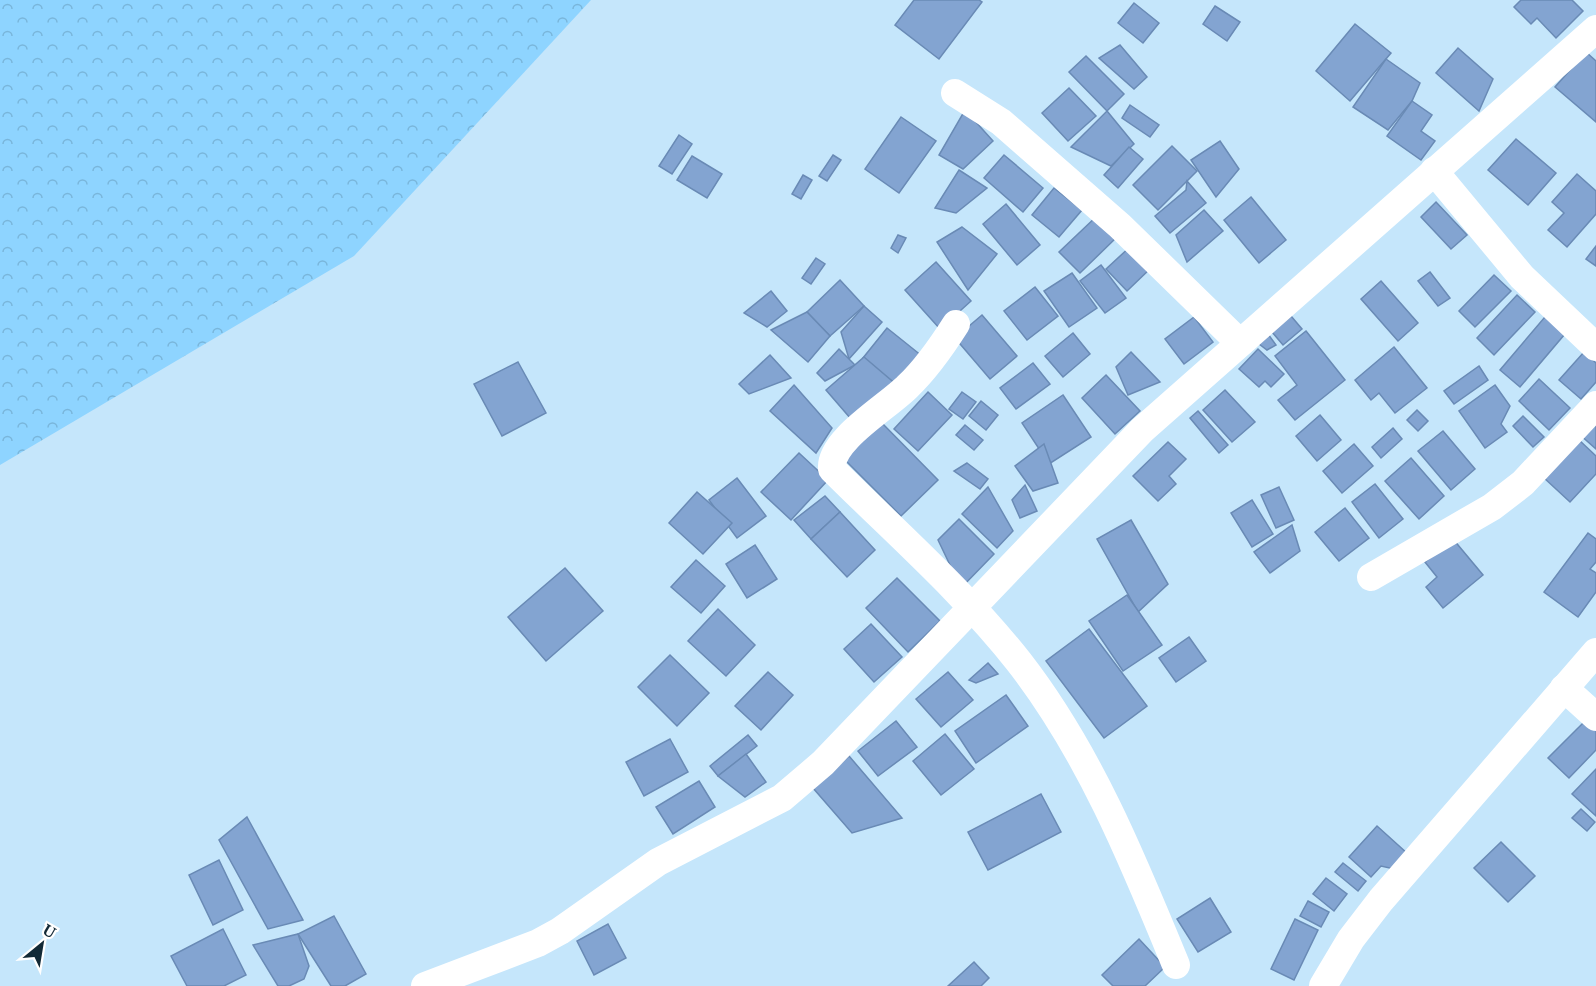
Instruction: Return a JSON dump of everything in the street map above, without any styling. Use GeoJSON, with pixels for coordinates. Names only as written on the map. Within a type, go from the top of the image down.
{"type":"FeatureCollection","features":[{"type":"Feature","properties":{"kind":"street"},"geometry":{"type":"LineString","coordinates":[[425,986],[538,943],[560,931],[658,862],[782,798],[823,763],[1142,430],[1596,29]]}},
{"type":"Feature","properties":{"kind":"street"},"geometry":{"type":"LineString","coordinates":[[956,93],[1001,122],[1120,226],[1240,343]]}},
{"type":"Feature","properties":{"kind":"street"},"geometry":{"type":"LineString","coordinates":[[1434,171],[1522,277],[1596,347]]}},
{"type":"Feature","properties":{"kind":"street"},"geometry":{"type":"LineString","coordinates":[[956,324],[940,349],[908,387],[853,432],[831,461],[832,469],[972,607],[1020,663],[1095,782],[1132,860],[1176,965]]}},
{"type":"Feature","properties":{"kind":"street"},"geometry":{"type":"LineString","coordinates":[[1371,577],[1491,507],[1523,483],[1596,405]]}},
{"type":"Feature","properties":{"kind":"street"},"geometry":{"type":"LineString","coordinates":[[1323,986],[1351,939],[1381,900],[1596,652]]}},
{"type":"Feature","properties":{"kind":"street"},"geometry":{"type":"LineString","coordinates":[[1564,688],[1596,717]]}},
{"type":"Feature","properties":{"kind":"green space"},"geometry":{"type":"Polygon","coordinates":[[[0,0],[591,0],[354,256],[0,465],[0,0]]]}},
{"type":"Feature","properties":{"kind":"building"},"geometry":{"type":"Polygon","coordinates":[[[914,0],[979,0],[982,2],[939,59],[895,25],[914,0]]]}},
{"type":"Feature","properties":{"kind":"building"},"geometry":{"type":"Polygon","coordinates":[[[1521,0],[1572,0],[1583,11],[1556,38],[1537,18],[1531,24],[1514,7],[1521,0]]]}},
{"type":"Feature","properties":{"kind":"building"},"geometry":{"type":"Polygon","coordinates":[[[1134,3],[1159,23],[1143,43],[1118,23],[1134,3]]]}},
{"type":"Feature","properties":{"kind":"building"},"geometry":{"type":"Polygon","coordinates":[[[1215,6],[1240,22],[1227,41],[1203,24],[1215,6]]]}},
{"type":"Feature","properties":{"kind":"building"},"geometry":{"type":"Polygon","coordinates":[[[1355,24],[1391,53],[1350,101],[1316,71],[1355,24]]]}},
{"type":"Feature","properties":{"kind":"building"},"geometry":{"type":"Polygon","coordinates":[[[1120,45],[1147,77],[1134,89],[1099,58],[1120,45]]]}},
{"type":"Feature","properties":{"kind":"building"},"geometry":{"type":"Polygon","coordinates":[[[1458,48],[1493,79],[1479,111],[1436,73],[1458,48]]]}},
{"type":"Feature","properties":{"kind":"building"},"geometry":{"type":"Polygon","coordinates":[[[1586,52],[1596,61],[1596,122],[1555,87],[1586,52]]]}},
{"type":"Feature","properties":{"kind":"building"},"geometry":{"type":"Polygon","coordinates":[[[1086,56],[1124,94],[1107,111],[1069,72],[1086,56]]]}},
{"type":"Feature","properties":{"kind":"building"},"geometry":{"type":"Polygon","coordinates":[[[1386,59],[1420,83],[1412,101],[1388,130],[1353,107],[1386,59]]]}},
{"type":"Feature","properties":{"kind":"building"},"geometry":{"type":"Polygon","coordinates":[[[1069,88],[1096,116],[1068,141],[1042,113],[1069,88]]]}},
{"type":"Feature","properties":{"kind":"building"},"geometry":{"type":"Polygon","coordinates":[[[1412,101],[1432,115],[1421,131],[1435,141],[1421,160],[1387,136],[1412,101]]]}},
{"type":"Feature","properties":{"kind":"building"},"geometry":{"type":"Polygon","coordinates":[[[1130,105],[1159,125],[1150,137],[1122,118],[1130,105]]]}},
{"type":"Feature","properties":{"kind":"building"},"geometry":{"type":"Polygon","coordinates":[[[965,110],[993,141],[963,169],[939,155],[965,110]]]}},
{"type":"Feature","properties":{"kind":"building"},"geometry":{"type":"Polygon","coordinates":[[[1107,111],[1134,144],[1111,166],[1071,147],[1107,111]]]}},
{"type":"Feature","properties":{"kind":"building"},"geometry":{"type":"Polygon","coordinates":[[[901,117],[936,141],[899,193],[865,169],[901,117]]]}},
{"type":"Feature","properties":{"kind":"building"},"geometry":{"type":"Polygon","coordinates":[[[679,135],[692,144],[672,174],[659,166],[679,135]]]}},
{"type":"Feature","properties":{"kind":"building"},"geometry":{"type":"Polygon","coordinates":[[[1516,139],[1556,173],[1528,205],[1488,170],[1516,139]]]}},
{"type":"Feature","properties":{"kind":"building"},"geometry":{"type":"Polygon","coordinates":[[[1220,141],[1239,169],[1216,197],[1191,160],[1220,141]]]}},
{"type":"Feature","properties":{"kind":"building"},"geometry":{"type":"Polygon","coordinates":[[[1172,146],[1197,171],[1158,210],[1133,185],[1172,146]]]}},
{"type":"Feature","properties":{"kind":"building"},"geometry":{"type":"Polygon","coordinates":[[[1129,147],[1143,159],[1118,188],[1104,175],[1129,147]]]}},
{"type":"Feature","properties":{"kind":"building"},"geometry":{"type":"Polygon","coordinates":[[[833,155],[841,160],[827,181],[819,176],[833,155]]]}},
{"type":"Feature","properties":{"kind":"building"},"geometry":{"type":"Polygon","coordinates":[[[1004,155],[1043,188],[1023,212],[984,178],[1004,155]]]}},
{"type":"Feature","properties":{"kind":"building"},"geometry":{"type":"Polygon","coordinates":[[[692,156],[722,174],[707,198],[677,180],[692,156]]]}},
{"type":"Feature","properties":{"kind":"building"},"geometry":{"type":"Polygon","coordinates":[[[959,170],[987,188],[956,213],[935,208],[959,170]]]}},
{"type":"Feature","properties":{"kind":"building"},"geometry":{"type":"Polygon","coordinates":[[[1577,174],[1596,191],[1596,214],[1567,247],[1548,230],[1564,213],[1552,202],[1577,174]]]}},
{"type":"Feature","properties":{"kind":"building"},"geometry":{"type":"Polygon","coordinates":[[[803,175],[812,180],[801,199],[792,194],[803,175]]]}},
{"type":"Feature","properties":{"kind":"building"},"geometry":{"type":"Polygon","coordinates":[[[1187,181],[1206,203],[1170,233],[1155,216],[1186,190],[1187,181]]]}},
{"type":"Feature","properties":{"kind":"building"},"geometry":{"type":"Polygon","coordinates":[[[1054,188],[1082,210],[1059,237],[1032,215],[1054,188]]]}},
{"type":"Feature","properties":{"kind":"building"},"geometry":{"type":"Polygon","coordinates":[[[1251,197],[1286,240],[1259,263],[1224,220],[1251,197]]]}},
{"type":"Feature","properties":{"kind":"building"},"geometry":{"type":"Polygon","coordinates":[[[1436,202],[1467,235],[1451,249],[1421,217],[1436,202]]]}},
{"type":"Feature","properties":{"kind":"building"},"geometry":{"type":"Polygon","coordinates":[[[1006,204],[1040,245],[1017,265],[983,224],[1006,204]]]}},
{"type":"Feature","properties":{"kind":"building"},"geometry":{"type":"Polygon","coordinates":[[[1204,210],[1223,231],[1187,262],[1176,235],[1204,210]]]}},
{"type":"Feature","properties":{"kind":"building"},"geometry":{"type":"Polygon","coordinates":[[[1099,214],[1119,235],[1080,273],[1059,252],[1099,214]]]}},
{"type":"Feature","properties":{"kind":"building"},"geometry":{"type":"Polygon","coordinates":[[[962,227],[997,254],[968,290],[937,242],[962,227]]]}},
{"type":"Feature","properties":{"kind":"building"},"geometry":{"type":"Polygon","coordinates":[[[898,235],[906,238],[898,253],[891,248],[898,235]]]}},
{"type":"Feature","properties":{"kind":"building"},"geometry":{"type":"Polygon","coordinates":[[[1132,245],[1153,266],[1127,291],[1106,269],[1132,245]]]}},
{"type":"Feature","properties":{"kind":"building"},"geometry":{"type":"Polygon","coordinates":[[[1596,246],[1596,266],[1586,259],[1596,246]]]}},
{"type":"Feature","properties":{"kind":"building"},"geometry":{"type":"Polygon","coordinates":[[[816,258],[825,264],[811,284],[802,278],[816,258]]]}},
{"type":"Feature","properties":{"kind":"building"},"geometry":{"type":"Polygon","coordinates":[[[936,262],[971,301],[940,329],[905,290],[936,262]]]}},
{"type":"Feature","properties":{"kind":"building"},"geometry":{"type":"Polygon","coordinates":[[[1101,265],[1126,298],[1105,313],[1080,281],[1101,265]]]}},
{"type":"Feature","properties":{"kind":"building"},"geometry":{"type":"Polygon","coordinates":[[[1430,272],[1450,298],[1438,306],[1418,281],[1430,272]]]}},
{"type":"Feature","properties":{"kind":"building"},"geometry":{"type":"Polygon","coordinates":[[[1072,273],[1097,308],[1069,327],[1044,291],[1072,273]]]}},
{"type":"Feature","properties":{"kind":"building"},"geometry":{"type":"Polygon","coordinates":[[[1494,275],[1511,291],[1475,327],[1459,311],[1494,275]]]}},
{"type":"Feature","properties":{"kind":"building"},"geometry":{"type":"Polygon","coordinates":[[[840,280],[864,306],[830,336],[807,312],[840,280]]]}},
{"type":"Feature","properties":{"kind":"building"},"geometry":{"type":"Polygon","coordinates":[[[1381,281],[1418,323],[1398,341],[1361,299],[1381,281]]]}},
{"type":"Feature","properties":{"kind":"building"},"geometry":{"type":"Polygon","coordinates":[[[1035,287],[1058,316],[1027,340],[1004,311],[1035,287]]]}},
{"type":"Feature","properties":{"kind":"building"},"geometry":{"type":"Polygon","coordinates":[[[771,291],[787,311],[767,327],[744,313],[771,291]]]}},
{"type":"Feature","properties":{"kind":"building"},"geometry":{"type":"Polygon","coordinates":[[[1517,295],[1535,312],[1494,355],[1477,338],[1517,295]]]}},
{"type":"Feature","properties":{"kind":"building"},"geometry":{"type":"Polygon","coordinates":[[[864,306],[882,322],[849,359],[841,332],[864,306]]]}},
{"type":"Feature","properties":{"kind":"building"},"geometry":{"type":"Polygon","coordinates":[[[1550,311],[1570,328],[1520,387],[1500,370],[1550,311]]]}},
{"type":"Feature","properties":{"kind":"building"},"geometry":{"type":"Polygon","coordinates":[[[807,312],[830,336],[808,362],[771,330],[807,312]]]}},
{"type":"Feature","properties":{"kind":"building"},"geometry":{"type":"Polygon","coordinates":[[[982,315],[1017,356],[990,379],[955,338],[982,315]]]}},
{"type":"Feature","properties":{"kind":"building"},"geometry":{"type":"Polygon","coordinates":[[[1291,316],[1302,329],[1283,345],[1272,332],[1291,316]]]}},
{"type":"Feature","properties":{"kind":"building"},"geometry":{"type":"Polygon","coordinates":[[[1194,317],[1213,342],[1184,364],[1165,339],[1194,317]]]}},
{"type":"Feature","properties":{"kind":"building"},"geometry":{"type":"Polygon","coordinates":[[[887,328],[922,356],[898,386],[863,358],[887,328]]]}},
{"type":"Feature","properties":{"kind":"building"},"geometry":{"type":"Polygon","coordinates":[[[1306,331],[1345,380],[1295,420],[1278,400],[1297,385],[1275,356],[1306,331]]]}},
{"type":"Feature","properties":{"kind":"building"},"geometry":{"type":"Polygon","coordinates":[[[1073,333],[1090,354],[1063,377],[1045,356],[1073,333]]]}},
{"type":"Feature","properties":{"kind":"building"},"geometry":{"type":"Polygon","coordinates":[[[1268,334],[1276,345],[1267,350],[1259,344],[1268,334]]]}},
{"type":"Feature","properties":{"kind":"building"},"geometry":{"type":"Polygon","coordinates":[[[1394,347],[1427,388],[1395,413],[1379,393],[1371,400],[1355,380],[1394,347]]]}},
{"type":"Feature","properties":{"kind":"building"},"geometry":{"type":"Polygon","coordinates":[[[839,349],[855,365],[825,381],[817,373],[839,349]]]}},
{"type":"Feature","properties":{"kind":"building"},"geometry":{"type":"Polygon","coordinates":[[[1258,349],[1284,374],[1271,387],[1265,381],[1259,387],[1239,369],[1258,349]]]}},
{"type":"Feature","properties":{"kind":"building"},"geometry":{"type":"Polygon","coordinates":[[[1131,352],[1160,382],[1128,395],[1116,367],[1131,352]]]}},
{"type":"Feature","properties":{"kind":"building"},"geometry":{"type":"Polygon","coordinates":[[[1584,352],[1596,363],[1596,382],[1581,399],[1559,380],[1584,352]]]}},
{"type":"Feature","properties":{"kind":"building"},"geometry":{"type":"Polygon","coordinates":[[[770,355],[791,378],[749,394],[739,384],[770,355]]]}},
{"type":"Feature","properties":{"kind":"building"},"geometry":{"type":"Polygon","coordinates":[[[864,357],[898,386],[851,419],[826,390],[864,357]]]}},
{"type":"Feature","properties":{"kind":"building"},"geometry":{"type":"Polygon","coordinates":[[[518,362],[546,413],[502,436],[474,384],[518,362]]]}},
{"type":"Feature","properties":{"kind":"building"},"geometry":{"type":"Polygon","coordinates":[[[1033,363],[1050,384],[1016,409],[1000,388],[1033,363]]]}},
{"type":"Feature","properties":{"kind":"building"},"geometry":{"type":"Polygon","coordinates":[[[1479,366],[1488,380],[1454,404],[1444,391],[1479,366]]]}},
{"type":"Feature","properties":{"kind":"building"},"geometry":{"type":"Polygon","coordinates":[[[1106,375],[1140,411],[1115,434],[1082,398],[1106,375]]]}},
{"type":"Feature","properties":{"kind":"building"},"geometry":{"type":"Polygon","coordinates":[[[1539,379],[1570,408],[1549,430],[1519,401],[1539,379]]]}},
{"type":"Feature","properties":{"kind":"building"},"geometry":{"type":"Polygon","coordinates":[[[794,385],[832,428],[816,453],[770,411],[794,385]]]}},
{"type":"Feature","properties":{"kind":"building"},"geometry":{"type":"Polygon","coordinates":[[[1495,385],[1510,406],[1501,424],[1507,432],[1485,448],[1459,411],[1495,385]]]}},
{"type":"Feature","properties":{"kind":"building"},"geometry":{"type":"Polygon","coordinates":[[[1225,390],[1255,422],[1232,442],[1203,410],[1225,390]]]}},
{"type":"Feature","properties":{"kind":"building"},"geometry":{"type":"Polygon","coordinates":[[[928,392],[952,415],[918,451],[894,429],[928,392]]]}},
{"type":"Feature","properties":{"kind":"building"},"geometry":{"type":"Polygon","coordinates":[[[962,392],[976,402],[963,419],[949,409],[962,392]]]}},
{"type":"Feature","properties":{"kind":"building"},"geometry":{"type":"Polygon","coordinates":[[[1063,395],[1091,437],[1049,464],[1022,423],[1063,395]]]}},
{"type":"Feature","properties":{"kind":"building"},"geometry":{"type":"Polygon","coordinates":[[[981,401],[998,415],[986,430],[969,416],[981,401]]]}},
{"type":"Feature","properties":{"kind":"building"},"geometry":{"type":"Polygon","coordinates":[[[1417,410],[1428,421],[1418,431],[1407,420],[1417,410]]]}},
{"type":"Feature","properties":{"kind":"building"},"geometry":{"type":"Polygon","coordinates":[[[1198,411],[1228,445],[1219,453],[1190,418],[1198,411]]]}},
{"type":"Feature","properties":{"kind":"building"},"geometry":{"type":"Polygon","coordinates":[[[1596,414],[1596,449],[1579,434],[1596,414]]]}},
{"type":"Feature","properties":{"kind":"building"},"geometry":{"type":"Polygon","coordinates":[[[1320,415],[1341,440],[1317,461],[1296,436],[1320,415]]]}},
{"type":"Feature","properties":{"kind":"building"},"geometry":{"type":"Polygon","coordinates":[[[1523,416],[1544,437],[1533,447],[1513,426],[1523,416]]]}},
{"type":"Feature","properties":{"kind":"building"},"geometry":{"type":"Polygon","coordinates":[[[881,422],[938,480],[901,516],[844,459],[881,422]]]}},
{"type":"Feature","properties":{"kind":"building"},"geometry":{"type":"Polygon","coordinates":[[[965,425],[983,440],[974,450],[956,435],[965,425]]]}},
{"type":"Feature","properties":{"kind":"building"},"geometry":{"type":"Polygon","coordinates":[[[1393,428],[1402,439],[1381,458],[1372,447],[1393,428]]]}},
{"type":"Feature","properties":{"kind":"building"},"geometry":{"type":"Polygon","coordinates":[[[1443,431],[1475,469],[1451,490],[1418,451],[1443,431]]]}},
{"type":"Feature","properties":{"kind":"building"},"geometry":{"type":"Polygon","coordinates":[[[1578,439],[1596,456],[1596,474],[1570,502],[1543,477],[1578,439]]]}},
{"type":"Feature","properties":{"kind":"building"},"geometry":{"type":"Polygon","coordinates":[[[1168,442],[1186,459],[1169,476],[1176,484],[1158,501],[1133,476],[1168,442]]]}},
{"type":"Feature","properties":{"kind":"building"},"geometry":{"type":"Polygon","coordinates":[[[1044,444],[1058,483],[1033,491],[1015,466],[1044,444]]]}},
{"type":"Feature","properties":{"kind":"building"},"geometry":{"type":"Polygon","coordinates":[[[1354,444],[1373,466],[1342,493],[1323,471],[1354,444]]]}},
{"type":"Feature","properties":{"kind":"building"},"geometry":{"type":"Polygon","coordinates":[[[799,453],[828,480],[791,520],[761,492],[799,453]]]}},
{"type":"Feature","properties":{"kind":"building"},"geometry":{"type":"Polygon","coordinates":[[[1411,458],[1444,496],[1419,519],[1385,481],[1411,458]]]}},
{"type":"Feature","properties":{"kind":"building"},"geometry":{"type":"Polygon","coordinates":[[[967,463],[988,479],[980,489],[954,471],[967,463]]]}},
{"type":"Feature","properties":{"kind":"building"},"geometry":{"type":"Polygon","coordinates":[[[737,478],[766,516],[737,538],[709,500],[737,478]]]}},
{"type":"Feature","properties":{"kind":"building"},"geometry":{"type":"Polygon","coordinates":[[[1375,484],[1403,519],[1379,538],[1352,502],[1375,484]]]}},
{"type":"Feature","properties":{"kind":"building"},"geometry":{"type":"Polygon","coordinates":[[[1025,485],[1037,511],[1020,518],[1012,500],[1025,485]]]}},
{"type":"Feature","properties":{"kind":"building"},"geometry":{"type":"Polygon","coordinates":[[[988,487],[1013,531],[997,548],[962,514],[988,487]]]}},
{"type":"Feature","properties":{"kind":"building"},"geometry":{"type":"Polygon","coordinates":[[[1279,487],[1294,520],[1276,528],[1261,495],[1279,487]]]}},
{"type":"Feature","properties":{"kind":"building"},"geometry":{"type":"Polygon","coordinates":[[[697,492],[732,523],[703,554],[669,523],[697,492]]]}},
{"type":"Feature","properties":{"kind":"building"},"geometry":{"type":"Polygon","coordinates":[[[825,496],[840,512],[811,539],[794,520],[825,496]]]}},
{"type":"Feature","properties":{"kind":"building"},"geometry":{"type":"Polygon","coordinates":[[[1252,500],[1273,534],[1252,547],[1231,513],[1252,500]]]}},
{"type":"Feature","properties":{"kind":"building"},"geometry":{"type":"Polygon","coordinates":[[[1345,508],[1369,538],[1339,561],[1315,532],[1345,508]]]}},
{"type":"Feature","properties":{"kind":"building"},"geometry":{"type":"Polygon","coordinates":[[[840,512],[875,550],[847,577],[811,539],[840,512]]]}},
{"type":"Feature","properties":{"kind":"building"},"geometry":{"type":"Polygon","coordinates":[[[959,519],[994,554],[961,588],[938,540],[959,519]]]}},
{"type":"Feature","properties":{"kind":"building"},"geometry":{"type":"Polygon","coordinates":[[[1131,520],[1168,584],[1138,612],[1097,539],[1131,520]]]}},
{"type":"Feature","properties":{"kind":"building"},"geometry":{"type":"Polygon","coordinates":[[[1292,525],[1300,551],[1270,573],[1254,552],[1292,525]]]}},
{"type":"Feature","properties":{"kind":"building"},"geometry":{"type":"Polygon","coordinates":[[[1588,533],[1596,539],[1596,562],[1590,569],[1596,573],[1596,592],[1578,617],[1544,592],[1588,533]]]}},
{"type":"Feature","properties":{"kind":"building"},"geometry":{"type":"Polygon","coordinates":[[[1453,539],[1483,575],[1443,608],[1426,587],[1437,577],[1425,562],[1453,539]]]}},
{"type":"Feature","properties":{"kind":"building"},"geometry":{"type":"Polygon","coordinates":[[[755,545],[777,579],[747,598],[726,564],[755,545]]]}},
{"type":"Feature","properties":{"kind":"building"},"geometry":{"type":"Polygon","coordinates":[[[696,560],[725,586],[701,613],[671,587],[696,560]]]}},
{"type":"Feature","properties":{"kind":"building"},"geometry":{"type":"Polygon","coordinates":[[[565,568],[603,611],[546,661],[508,617],[565,568]]]}},
{"type":"Feature","properties":{"kind":"building"},"geometry":{"type":"Polygon","coordinates":[[[897,578],[940,621],[908,652],[866,608],[897,578]]]}},
{"type":"Feature","properties":{"kind":"building"},"geometry":{"type":"Polygon","coordinates":[[[1127,595],[1162,645],[1123,671],[1089,621],[1127,595]]]}},
{"type":"Feature","properties":{"kind":"building"},"geometry":{"type":"Polygon","coordinates":[[[718,609],[755,645],[726,676],[688,641],[718,609]]]}},
{"type":"Feature","properties":{"kind":"building"},"geometry":{"type":"Polygon","coordinates":[[[871,624],[902,657],[874,682],[844,649],[871,624]]]}},
{"type":"Feature","properties":{"kind":"building"},"geometry":{"type":"Polygon","coordinates":[[[1089,629],[1147,706],[1104,738],[1046,661],[1089,629]]]}},
{"type":"Feature","properties":{"kind":"building"},"geometry":{"type":"Polygon","coordinates":[[[1189,637],[1206,661],[1176,682],[1159,658],[1189,637]]]}},
{"type":"Feature","properties":{"kind":"building"},"geometry":{"type":"Polygon","coordinates":[[[670,655],[709,693],[677,726],[638,687],[670,655]]]}},
{"type":"Feature","properties":{"kind":"building"},"geometry":{"type":"Polygon","coordinates":[[[988,663],[998,674],[976,683],[969,680],[988,663]]]}},
{"type":"Feature","properties":{"kind":"building"},"geometry":{"type":"Polygon","coordinates":[[[768,672],[793,695],[761,730],[735,706],[768,672]]]}},
{"type":"Feature","properties":{"kind":"building"},"geometry":{"type":"Polygon","coordinates":[[[948,672],[973,700],[941,727],[916,699],[948,672]]]}},
{"type":"Feature","properties":{"kind":"building"},"geometry":{"type":"Polygon","coordinates":[[[1006,695],[1028,726],[976,763],[955,731],[1006,695]]]}},
{"type":"Feature","properties":{"kind":"building"},"geometry":{"type":"Polygon","coordinates":[[[1586,720],[1596,731],[1596,750],[1569,778],[1548,758],[1586,720]]]}},
{"type":"Feature","properties":{"kind":"building"},"geometry":{"type":"Polygon","coordinates":[[[896,721],[917,747],[878,776],[858,751],[896,721]]]}},
{"type":"Feature","properties":{"kind":"building"},"geometry":{"type":"Polygon","coordinates":[[[945,734],[974,769],[941,795],[913,761],[945,734]]]}},
{"type":"Feature","properties":{"kind":"building"},"geometry":{"type":"Polygon","coordinates":[[[748,735],[757,746],[718,776],[710,766],[748,735]]]}},
{"type":"Feature","properties":{"kind":"building"},"geometry":{"type":"Polygon","coordinates":[[[670,739],[688,772],[644,796],[626,762],[670,739]]]}},
{"type":"Feature","properties":{"kind":"building"},"geometry":{"type":"Polygon","coordinates":[[[746,754],[766,782],[745,797],[718,776],[746,754]]]}},
{"type":"Feature","properties":{"kind":"building"},"geometry":{"type":"Polygon","coordinates":[[[849,756],[902,818],[852,833],[813,788],[849,756]]]}},
{"type":"Feature","properties":{"kind":"building"},"geometry":{"type":"Polygon","coordinates":[[[1596,769],[1596,816],[1572,794],[1596,769]]]}},
{"type":"Feature","properties":{"kind":"building"},"geometry":{"type":"Polygon","coordinates":[[[699,781],[715,807],[673,834],[656,807],[699,781]]]}},
{"type":"Feature","properties":{"kind":"building"},"geometry":{"type":"Polygon","coordinates":[[[1041,794],[1061,832],[988,870],[968,832],[1041,794]]]}},
{"type":"Feature","properties":{"kind":"building"},"geometry":{"type":"Polygon","coordinates":[[[1581,809],[1595,822],[1587,831],[1572,818],[1581,809]]]}},
{"type":"Feature","properties":{"kind":"building"},"geometry":{"type":"Polygon","coordinates":[[[247,817],[303,920],[268,929],[219,840],[247,817]]]}},
{"type":"Feature","properties":{"kind":"building"},"geometry":{"type":"Polygon","coordinates":[[[1377,826],[1408,854],[1394,869],[1381,866],[1371,877],[1349,857],[1377,826]]]}},
{"type":"Feature","properties":{"kind":"building"},"geometry":{"type":"Polygon","coordinates":[[[1501,842],[1535,876],[1508,902],[1474,868],[1501,842]]]}},
{"type":"Feature","properties":{"kind":"building"},"geometry":{"type":"Polygon","coordinates":[[[219,860],[243,910],[213,925],[189,875],[219,860]]]}},
{"type":"Feature","properties":{"kind":"building"},"geometry":{"type":"Polygon","coordinates":[[[1343,863],[1366,881],[1358,891],[1335,872],[1343,863]]]}},
{"type":"Feature","properties":{"kind":"building"},"geometry":{"type":"Polygon","coordinates":[[[1326,878],[1347,894],[1334,911],[1313,894],[1326,878]]]}},
{"type":"Feature","properties":{"kind":"building"},"geometry":{"type":"Polygon","coordinates":[[[1210,898],[1231,932],[1198,952],[1177,919],[1210,898]]]}},
{"type":"Feature","properties":{"kind":"building"},"geometry":{"type":"Polygon","coordinates":[[[1308,901],[1329,912],[1321,927],[1300,916],[1308,901]]]}},
{"type":"Feature","properties":{"kind":"building"},"geometry":{"type":"Polygon","coordinates":[[[334,916],[366,974],[345,986],[331,986],[298,934],[334,916]]]}},
{"type":"Feature","properties":{"kind":"building"},"geometry":{"type":"Polygon","coordinates":[[[1295,919],[1318,930],[1294,980],[1271,969],[1295,919]]]}},
{"type":"Feature","properties":{"kind":"building"},"geometry":{"type":"Polygon","coordinates":[[[608,924],[626,958],[594,975],[577,941],[608,924]]]}},
{"type":"Feature","properties":{"kind":"building"},"geometry":{"type":"Polygon","coordinates":[[[223,929],[246,975],[224,986],[187,986],[171,956],[223,929]]]}},
{"type":"Feature","properties":{"kind":"building"},"geometry":{"type":"Polygon","coordinates":[[[298,934],[309,966],[304,979],[289,986],[278,986],[253,945],[298,934]]]}},
{"type":"Feature","properties":{"kind":"building"},"geometry":{"type":"Polygon","coordinates":[[[1139,939],[1165,967],[1145,986],[1113,986],[1102,975],[1139,939]]]}},
{"type":"Feature","properties":{"kind":"building"},"geometry":{"type":"Polygon","coordinates":[[[974,962],[989,978],[981,986],[948,986],[974,962]]]}}]}
